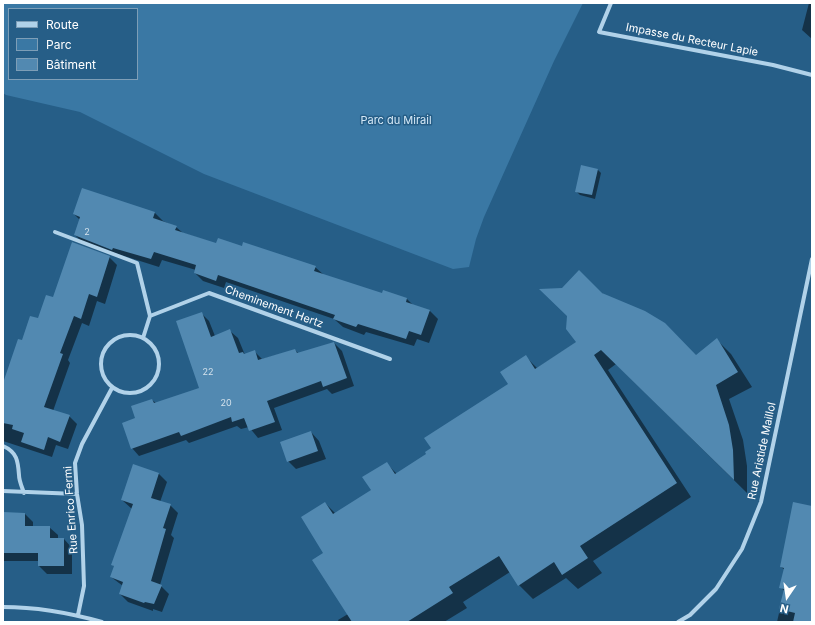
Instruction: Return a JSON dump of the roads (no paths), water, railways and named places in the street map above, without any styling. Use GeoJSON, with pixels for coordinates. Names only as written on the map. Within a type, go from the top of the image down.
{"type":"FeatureCollection","features":[{"type":"Feature","properties":{"kind":"street","name":"Impasse du Recteur Lapie"},"geometry":{"type":"LineString","coordinates":[[611,3],[599,32],[773,65],[812,75]]}},
{"type":"Feature","properties":{"kind":"street"},"geometry":{"type":"LineString","coordinates":[[55,232],[137,263],[150,316],[143,338]]}},
{"type":"Feature","properties":{"kind":"street","name":"Rue Aristide Maillol"},"geometry":{"type":"LineString","coordinates":[[678,622],[690,616],[716,590],[742,549],[761,502],[812,259]]}},
{"type":"Feature","properties":{"kind":"street","name":"Cheminement Hertz"},"geometry":{"type":"LineString","coordinates":[[150,316],[209,293],[390,359]]}},
{"type":"Feature","properties":{"kind":"street"},"geometry":{"type":"LineString","coordinates":[[126,334],[143,338],[153,345],[159,359],[158,374],[154,382],[138,392],[122,392],[112,388],[102,374],[101,364],[105,349],[111,341],[126,334]]}},
{"type":"Feature","properties":{"kind":"street","name":"Rue Enrico Fermi"},"geometry":{"type":"LineString","coordinates":[[78,615],[84,586],[82,525],[77,494],[75,463],[82,444],[112,388]]}},
{"type":"Feature","properties":{"kind":"street"},"geometry":{"type":"LineString","coordinates":[[3,446],[15,454],[19,464],[19,476],[24,493]]}},
{"type":"Feature","properties":{"kind":"street"},"geometry":{"type":"LineString","coordinates":[[3,491],[77,494]]}},
{"type":"Feature","properties":{"kind":"street"},"geometry":{"type":"LineString","coordinates":[[3,607],[18,607],[78,615],[102,622]]}},
{"type":"Feature","properties":{"kind":"park label","name":"Parc du Mirail"},"geometry":{"type":"Point","coordinates":[396,121]}}]}
